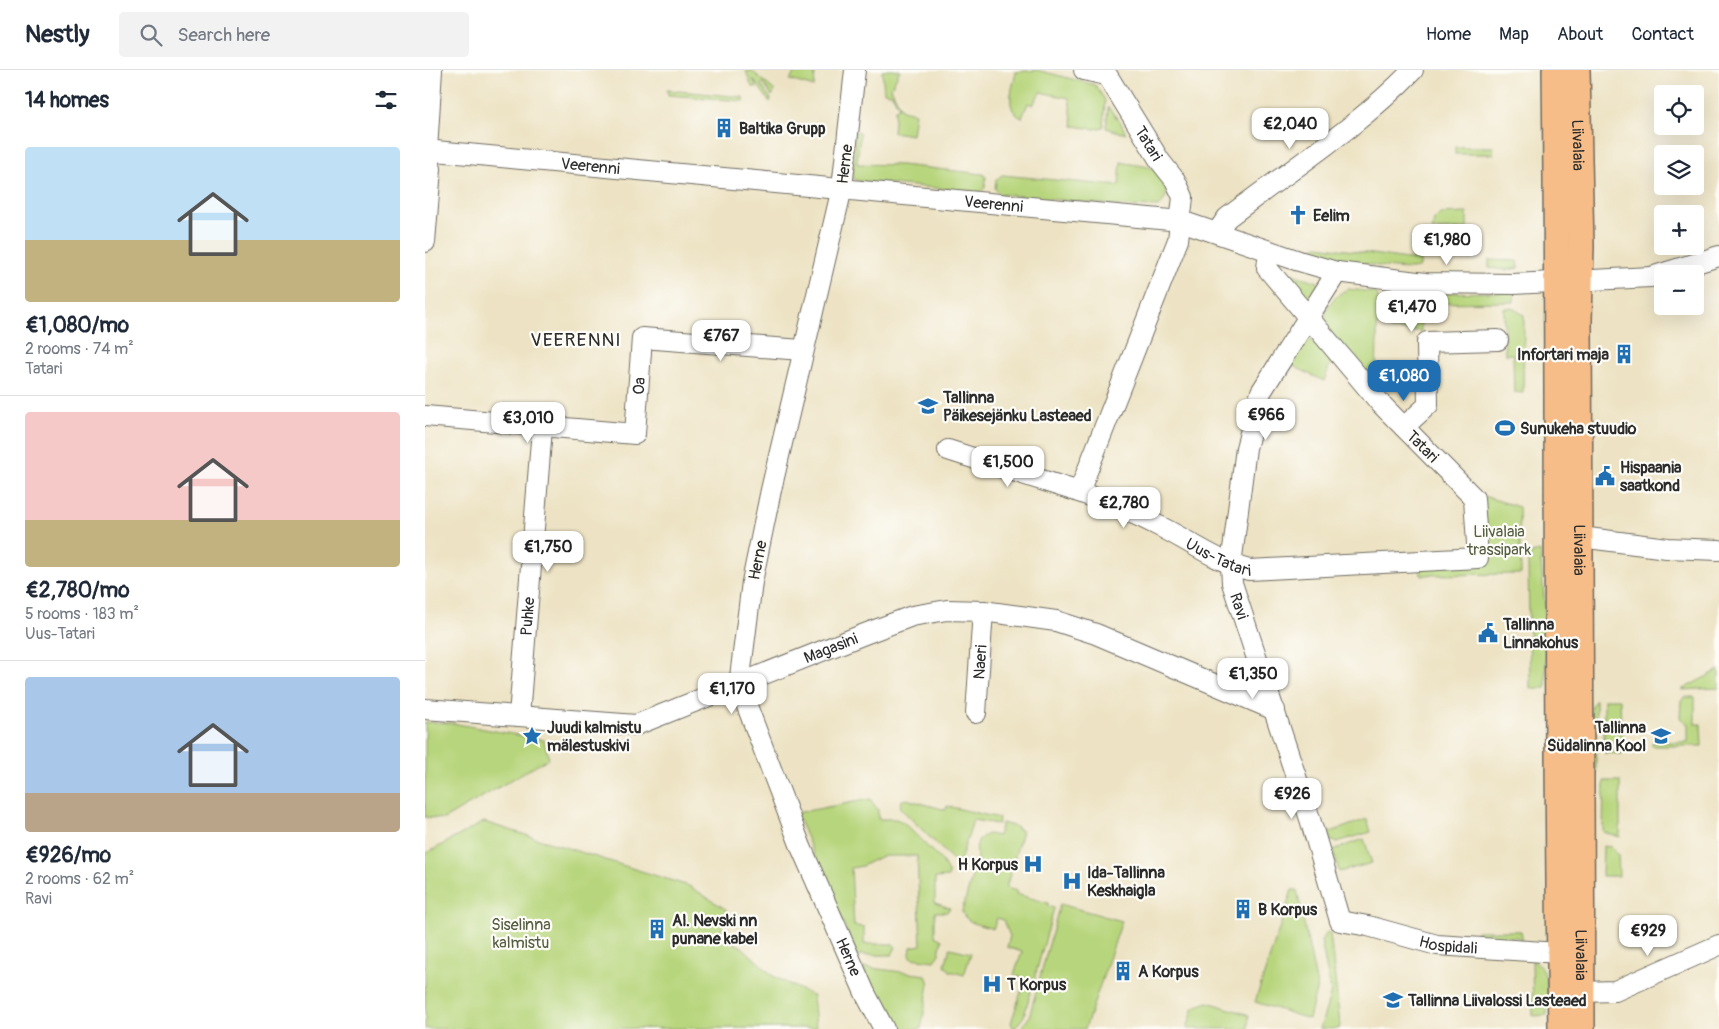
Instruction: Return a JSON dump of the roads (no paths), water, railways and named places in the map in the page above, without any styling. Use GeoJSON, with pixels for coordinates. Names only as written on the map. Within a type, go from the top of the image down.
{"type":"FeatureCollection","features":[{"type":"Feature","properties":{"kind":"main road","name":"Liivalaia"},"geometry":{"type":"LineString","coordinates":[[1555,70],[1559,953],[1561,1029]]}},
{"type":"Feature","properties":{"kind":"main road","name":"Liivalaia"},"geometry":{"type":"LineString","coordinates":[[1577,70],[1580,281],[1579,537],[1582,1029]]}},
{"type":"Feature","properties":{"kind":"main road"},"geometry":{"type":"LineString","coordinates":[[1559,953],[1573,962],[1582,985]]}},
{"type":"Feature","properties":{"kind":"street"},"geometry":{"type":"LineString","coordinates":[[425,242],[431,170],[426,150],[432,70]]}},
{"type":"Feature","properties":{"kind":"street","name":"Herne"},"geometry":{"type":"LineString","coordinates":[[855,70],[842,188],[802,350],[752,582],[739,685],[801,847],[865,992],[884,1029]]}},
{"type":"Feature","properties":{"kind":"street"},"geometry":{"type":"LineString","coordinates":[[1084,70],[1105,73]]}},
{"type":"Feature","properties":{"kind":"street"},"geometry":{"type":"LineString","coordinates":[[1217,232],[1227,218],[1341,134],[1413,70]]}},
{"type":"Feature","properties":{"kind":"street","name":"Tatari"},"geometry":{"type":"LineString","coordinates":[[1105,73],[1175,180],[1183,197],[1181,221]]}},
{"type":"Feature","properties":{"kind":"street","name":"Veerenni"},"geometry":{"type":"LineString","coordinates":[[426,150],[1181,221],[1337,272],[1425,283],[1555,282],[1651,277],[1719,256]]}},
{"type":"Feature","properties":{"kind":"street"},"geometry":{"type":"LineString","coordinates":[[1079,492],[1178,240],[1181,221]]}},
{"type":"Feature","properties":{"kind":"street","name":"Tatari"},"geometry":{"type":"LineString","coordinates":[[1269,251],[1267,268],[1381,404],[1475,498],[1479,558]]}},
{"type":"Feature","properties":{"kind":"street","name":"Ravi"},"geometry":{"type":"LineString","coordinates":[[1337,272],[1261,392],[1245,448],[1231,565],[1232,583],[1275,710],[1340,921]]}},
{"type":"Feature","properties":{"kind":"street","name":"Oa"},"geometry":{"type":"LineString","coordinates":[[542,428],[635,434],[643,338],[802,350]]}},
{"type":"Feature","properties":{"kind":"street"},"geometry":{"type":"LineString","coordinates":[[1404,426],[1428,405],[1427,342],[1497,340]]}},
{"type":"Feature","properties":{"kind":"street"},"geometry":{"type":"LineString","coordinates":[[425,416],[542,428]]}},
{"type":"Feature","properties":{"kind":"street","name":"Puhke"},"geometry":{"type":"LineString","coordinates":[[519,716],[542,428]]}},
{"type":"Feature","properties":{"kind":"street","name":"Uus-Tatari"},"geometry":{"type":"LineString","coordinates":[[948,450],[1104,501],[1163,528],[1231,565],[1249,570],[1479,558]]}},
{"type":"Feature","properties":{"kind":"street"},"geometry":{"type":"LineString","coordinates":[[1579,537],[1667,548],[1719,550]]}},
{"type":"Feature","properties":{"kind":"street","name":"Magasini"},"geometry":{"type":"LineString","coordinates":[[425,709],[636,725],[912,616],[947,610],[983,612],[1056,621],[1096,634],[1275,710]]}},
{"type":"Feature","properties":{"kind":"street","name":"Naeri"},"geometry":{"type":"LineString","coordinates":[[976,713],[983,612]]}},
{"type":"Feature","properties":{"kind":"street"},"geometry":{"type":"LineString","coordinates":[[1230,692],[1265,679]]}},
{"type":"Feature","properties":{"kind":"street","name":"Hospidali"},"geometry":{"type":"LineString","coordinates":[[1340,921],[1368,926],[1437,945],[1559,953]]}},
{"type":"Feature","properties":{"kind":"street"},"geometry":{"type":"LineString","coordinates":[[1582,985],[1615,991],[1719,945]]}},
{"type":"Feature","properties":{"kind":"place","name":"Baltika Grupp"},"geometry":{"type":"Point","coordinates":[724,128]}},
{"type":"Feature","properties":{"kind":"place","name":"Eelim"},"geometry":{"type":"Point","coordinates":[1298,215]}},
{"type":"Feature","properties":{"kind":"place","name":"Infortari maja"},"geometry":{"type":"Point","coordinates":[1624,354]}},
{"type":"Feature","properties":{"kind":"place","name":"Tallinna Päikesejänku Lasteaed"},"geometry":{"type":"Point","coordinates":[928,406]}},
{"type":"Feature","properties":{"kind":"place","name":"Sunukeha stuudio"},"geometry":{"type":"Point","coordinates":[1505,428]}},
{"type":"Feature","properties":{"kind":"place","name":"Hispaania saatkond"},"geometry":{"type":"Point","coordinates":[1605,476]}},
{"type":"Feature","properties":{"kind":"place","name":"Tallinna Linnakohus"},"geometry":{"type":"Point","coordinates":[1488,633]}},
{"type":"Feature","properties":{"kind":"place","name":"Juudi kalmistu mälestuskivi"},"geometry":{"type":"Point","coordinates":[532,736]}},
{"type":"Feature","properties":{"kind":"place","name":"Tallinna Südalinna Kool"},"geometry":{"type":"Point","coordinates":[1661,736]}},
{"type":"Feature","properties":{"kind":"place","name":"H Korpus"},"geometry":{"type":"Point","coordinates":[1033,864]}},
{"type":"Feature","properties":{"kind":"place","name":"Ida-Tallinna Keskhaigla"},"geometry":{"type":"Point","coordinates":[1072,881]}},
{"type":"Feature","properties":{"kind":"place","name":"B Korpus"},"geometry":{"type":"Point","coordinates":[1243,909]}},
{"type":"Feature","properties":{"kind":"place","name":"Al. Nevski nn punane kabel"},"geometry":{"type":"Point","coordinates":[657,929]}},
{"type":"Feature","properties":{"kind":"place","name":"A Korpus"},"geometry":{"type":"Point","coordinates":[1123,971]}},
{"type":"Feature","properties":{"kind":"place","name":"T Korpus"},"geometry":{"type":"Point","coordinates":[992,984]}},
{"type":"Feature","properties":{"kind":"place","name":"Tallinna Liivalossi Lasteaed"},"geometry":{"type":"Point","coordinates":[1393,1000]}},
{"type":"Feature","properties":{"kind":"district","name":"VEERENNI"},"geometry":{"type":"Point","coordinates":[576,339]}},
{"type":"Feature","properties":{"kind":"park label","name":"Liivalaia trassipark"},"geometry":{"type":"Point","coordinates":[1499,540]}},
{"type":"Feature","properties":{"kind":"park label","name":"Siselinna kalmistu"},"geometry":{"type":"Point","coordinates":[521,933]}}]}
